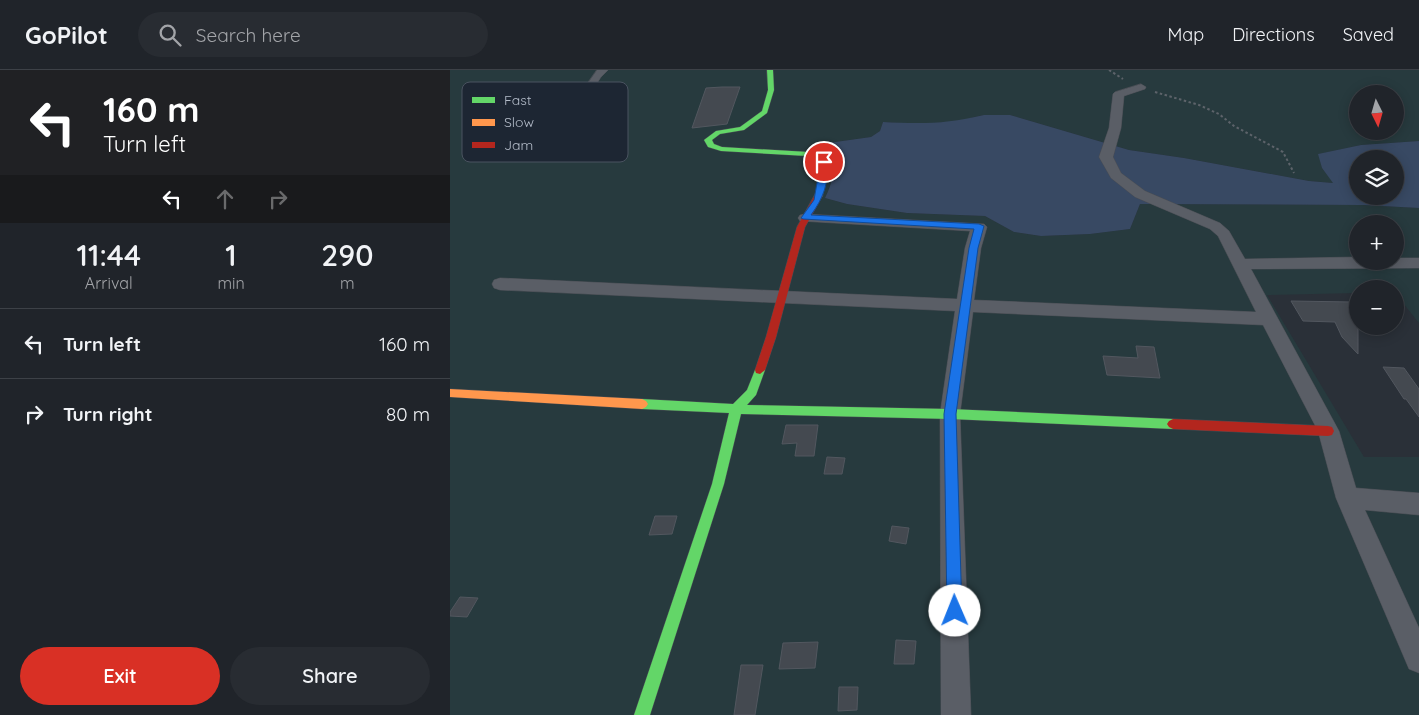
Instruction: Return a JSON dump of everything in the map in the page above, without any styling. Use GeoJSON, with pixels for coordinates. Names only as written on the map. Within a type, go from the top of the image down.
{"type":"FeatureCollection","features":[{"type":"Feature","properties":{"kind":"street"},"geometry":{"type":"LineString","coordinates":[[593,82],[603,70]]}},
{"type":"Feature","properties":{"kind":"street"},"geometry":{"type":"LineString","coordinates":[[642,715],[718,484],[736,409],[752,392],[782,299],[801,227],[818,200],[824,176],[824,162],[809,154],[721,149],[711,145],[708,140],[718,132],[742,129],[765,112],[771,90],[770,70]]}},
{"type":"Feature","properties":{"kind":"street"},"geometry":{"type":"LineString","coordinates":[[1141,87],[1119,94],[1115,128],[1106,157],[1116,175],[1140,194],[1215,226],[1224,234],[1328,431],[1348,498],[1419,659]]}},
{"type":"Feature","properties":{"kind":"street"},"geometry":{"type":"LineString","coordinates":[[806,218],[979,226],[974,248],[950,414],[956,715]]}},
{"type":"Feature","properties":{"kind":"street"},"geometry":{"type":"LineString","coordinates":[[1240,264],[1325,262],[1419,263]]}},
{"type":"Feature","properties":{"kind":"street"},"geometry":{"type":"LineString","coordinates":[[500,284],[782,299],[966,305],[1269,319]]}},
{"type":"Feature","properties":{"kind":"street"},"geometry":{"type":"LineString","coordinates":[[450,393],[736,409],[950,414],[1328,431]]}},
{"type":"Feature","properties":{"kind":"street"},"geometry":{"type":"LineString","coordinates":[[1348,498],[1419,504]]}},
{"type":"Feature","properties":{"kind":"path"},"geometry":{"type":"LineString","coordinates":[[1109,70],[1141,87],[1199,105],[1219,114],[1234,126],[1283,152],[1294,173]]}},
{"type":"Feature","properties":{"kind":"green space"},"geometry":{"type":"Polygon","coordinates":[[[450,70],[1419,70],[1419,141],[1361,145],[1319,154],[1322,168],[1334,183],[1309,181],[1129,150],[1010,115],[984,115],[954,122],[915,124],[883,122],[880,131],[871,137],[828,143],[823,148],[832,172],[832,181],[825,198],[847,204],[907,213],[985,216],[1014,232],[1041,236],[1090,234],[1130,229],[1140,204],[1363,205],[1419,208],[1419,323],[1404,304],[1404,280],[1349,280],[1349,293],[1267,295],[1364,457],[1419,457],[1419,715],[450,715],[450,70]]]}},
{"type":"Feature","properties":{"kind":"water"},"geometry":{"type":"Polygon","coordinates":[[[984,115],[1010,115],[1129,150],[1309,181],[1333,183],[1322,168],[1318,154],[1361,145],[1419,141],[1419,208],[1363,205],[1404,205],[1404,150],[1349,150],[1349,205],[1140,204],[1130,229],[1090,234],[1041,236],[1014,232],[985,216],[907,213],[847,204],[825,198],[832,176],[831,167],[823,150],[828,143],[871,137],[880,131],[883,122],[934,123],[984,115]]]}},
{"type":"Feature","properties":{"kind":"building"},"geometry":{"type":"Polygon","coordinates":[[[740,87],[727,124],[692,128],[706,88],[740,87]]]}},
{"type":"Feature","properties":{"kind":"building"},"geometry":{"type":"Polygon","coordinates":[[[1291,301],[1349,302],[1349,335],[1358,335],[1358,354],[1342,337],[1335,322],[1303,321],[1291,301]]]}},
{"type":"Feature","properties":{"kind":"building"},"geometry":{"type":"Polygon","coordinates":[[[1136,346],[1154,347],[1160,378],[1107,375],[1103,356],[1138,358],[1136,346]]]}},
{"type":"Feature","properties":{"kind":"building"},"geometry":{"type":"Polygon","coordinates":[[[1383,367],[1404,368],[1419,389],[1419,417],[1406,399],[1404,399],[1383,367]]]}},
{"type":"Feature","properties":{"kind":"building"},"geometry":{"type":"Polygon","coordinates":[[[786,425],[818,425],[814,456],[795,456],[797,443],[782,444],[786,425]]]}},
{"type":"Feature","properties":{"kind":"building"},"geometry":{"type":"Polygon","coordinates":[[[827,457],[845,458],[842,474],[824,474],[827,457]]]}},
{"type":"Feature","properties":{"kind":"building"},"geometry":{"type":"Polygon","coordinates":[[[655,516],[677,516],[672,534],[649,535],[655,516]]]}},
{"type":"Feature","properties":{"kind":"building"},"geometry":{"type":"Polygon","coordinates":[[[892,526],[909,528],[906,544],[889,541],[892,526]]]}},
{"type":"Feature","properties":{"kind":"building"},"geometry":{"type":"Polygon","coordinates":[[[460,597],[478,598],[467,617],[450,616],[450,612],[460,597]]]}},
{"type":"Feature","properties":{"kind":"building"},"geometry":{"type":"Polygon","coordinates":[[[896,640],[916,641],[914,664],[894,664],[896,640]]]}},
{"type":"Feature","properties":{"kind":"building"},"geometry":{"type":"Polygon","coordinates":[[[818,642],[815,668],[779,669],[783,643],[818,642]]]}},
{"type":"Feature","properties":{"kind":"building"},"geometry":{"type":"Polygon","coordinates":[[[741,665],[763,665],[755,715],[734,715],[741,665]]]}},
{"type":"Feature","properties":{"kind":"building"},"geometry":{"type":"Polygon","coordinates":[[[839,687],[858,687],[857,710],[838,711],[839,687]]]}},
{"type":"Feature","properties":{"kind":"traffic: fast"},"geometry":{"type":"LineString","coordinates":[[770,70],[771,90],[765,112],[742,129],[718,132],[708,140],[711,145],[721,149],[809,154],[824,162],[824,176],[819,195]]}},
{"type":"Feature","properties":{"kind":"traffic: fast"},"geometry":{"type":"LineString","coordinates":[[642,715],[718,484],[736,409],[752,392],[760,370]]}},
{"type":"Feature","properties":{"kind":"traffic: fast"},"geometry":{"type":"LineString","coordinates":[[642,404],[736,409],[950,414],[1173,424]]}},
{"type":"Feature","properties":{"kind":"traffic: slow"},"geometry":{"type":"LineString","coordinates":[[450,393],[642,404]]}},
{"type":"Feature","properties":{"kind":"traffic: jam"},"geometry":{"type":"LineString","coordinates":[[760,370],[801,227],[819,195]]}},
{"type":"Feature","properties":{"kind":"traffic: jam"},"geometry":{"type":"LineString","coordinates":[[1173,424],[1328,431]]}},
{"type":"Feature","properties":{"kind":"route"},"geometry":{"type":"LineString","coordinates":[[824,162],[824,176],[818,200],[809,210],[806,218],[979,226],[974,248],[950,414],[955,611]]}}]}
